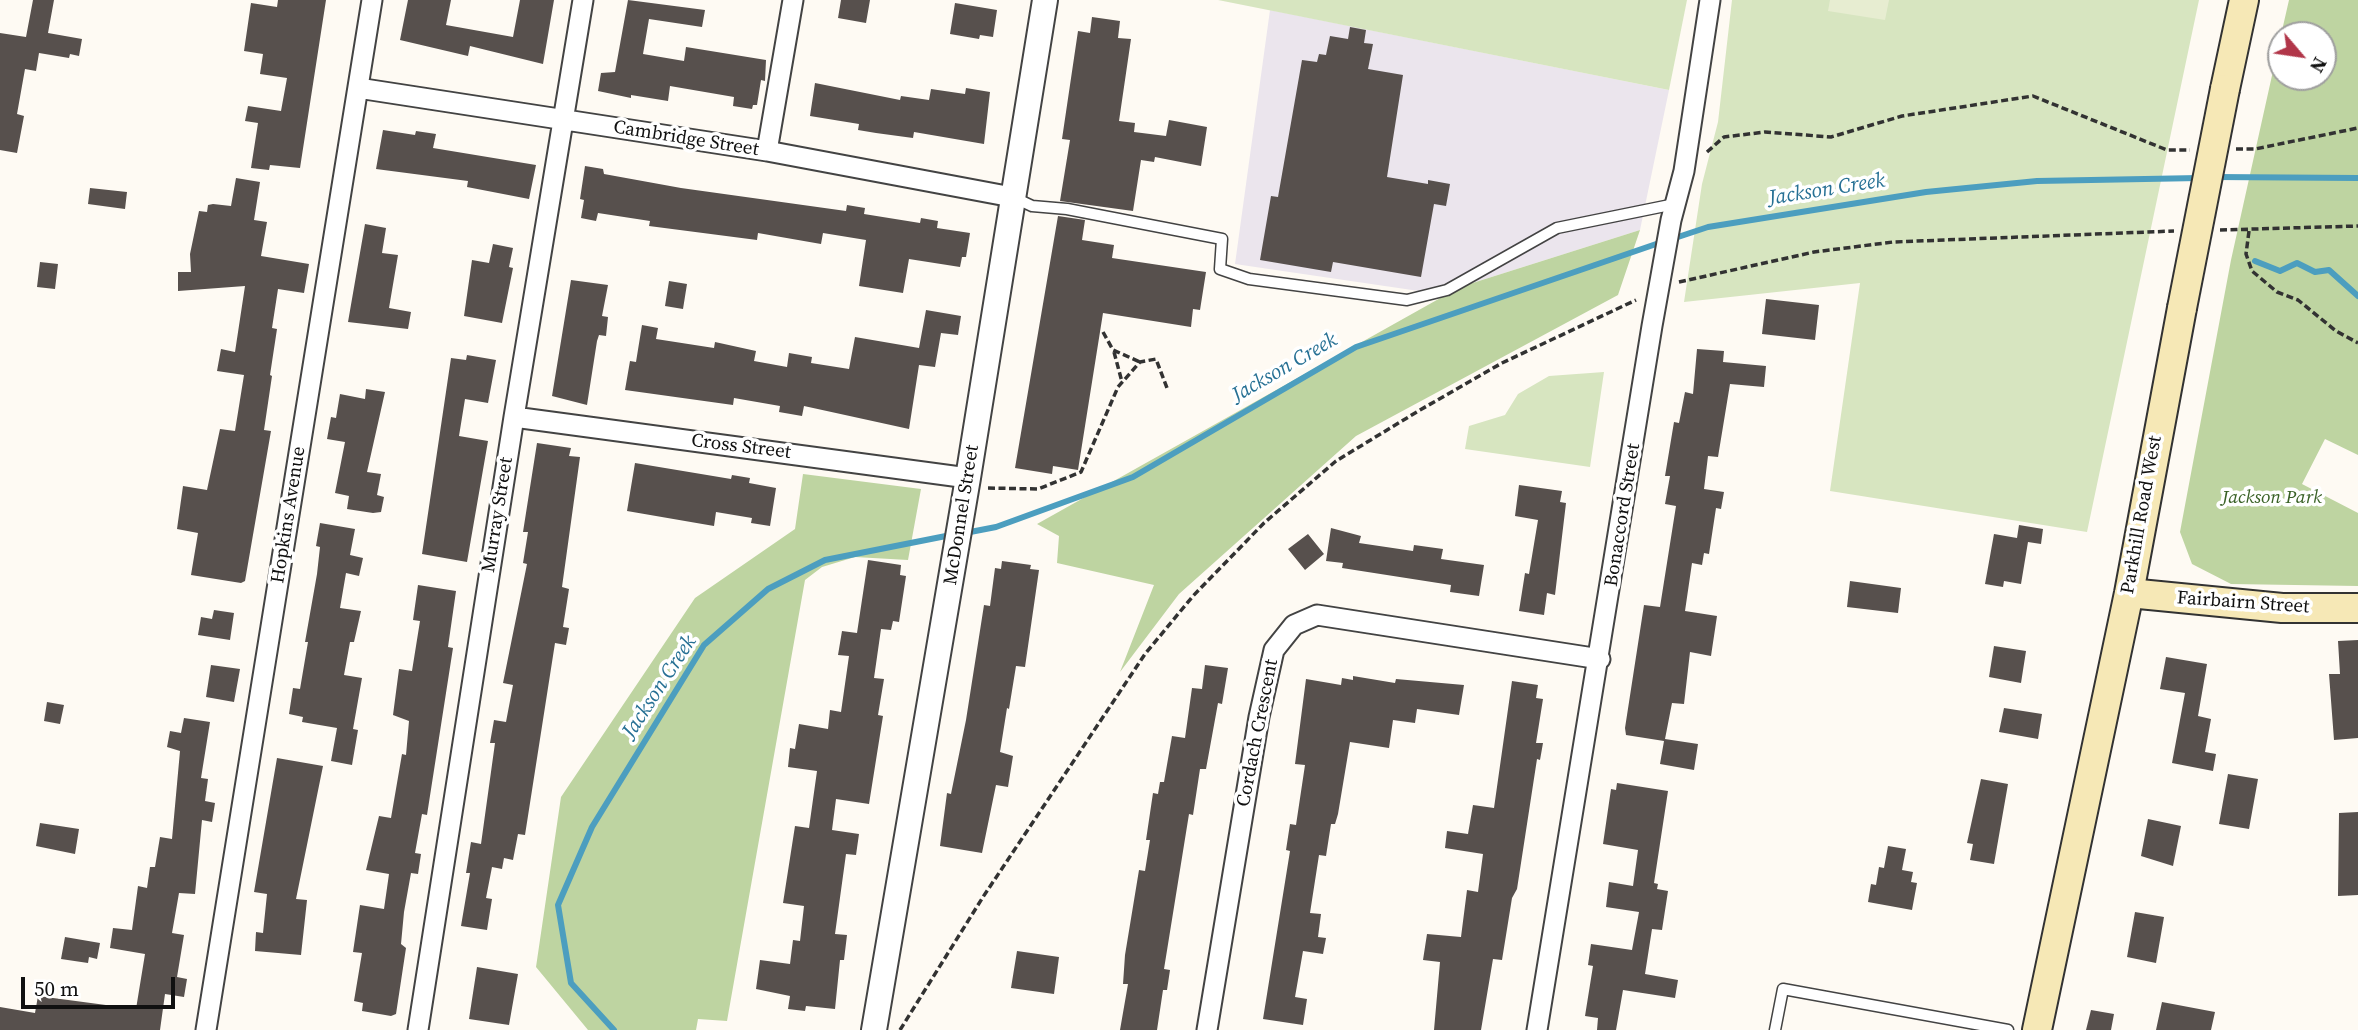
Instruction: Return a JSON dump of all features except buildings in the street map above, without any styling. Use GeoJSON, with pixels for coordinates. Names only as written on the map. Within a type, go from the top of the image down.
{"type":"FeatureCollection","features":[{"type":"Feature","properties":{"kind":"main road","name":"Parkhill Road West"},"geometry":{"type":"LineString","coordinates":[[2037,1030],[2129,593],[2182,308],[2244,0]]}},
{"type":"Feature","properties":{"kind":"main road","name":"Fairbairn Street"},"geometry":{"type":"LineString","coordinates":[[2129,593],[2281,608],[2358,608]]}},
{"type":"Feature","properties":{"kind":"street","name":"Hopkins Avenue"},"geometry":{"type":"LineString","coordinates":[[206,1030],[372,0]]}},
{"type":"Feature","properties":{"kind":"street","name":"Murray Street"},"geometry":{"type":"LineString","coordinates":[[418,1030],[514,417],[583,0]]}},
{"type":"Feature","properties":{"kind":"street"},"geometry":{"type":"LineString","coordinates":[[767,151],[793,0]]}},
{"type":"Feature","properties":{"kind":"street","name":"McDonnel Street"},"geometry":{"type":"LineString","coordinates":[[874,1030],[955,557],[974,489],[1012,197],[1045,0]]}},
{"type":"Feature","properties":{"kind":"street","name":"Bonaccord Street"},"geometry":{"type":"LineString","coordinates":[[1537,1030],[1673,212],[1684,171],[1710,0]]}},
{"type":"Feature","properties":{"kind":"street","name":"Cambridge Street"},"geometry":{"type":"LineString","coordinates":[[358,88],[767,151],[1012,197]]}},
{"type":"Feature","properties":{"kind":"street","name":"Cross Street"},"geometry":{"type":"LineString","coordinates":[[514,417],[974,489]]}},
{"type":"Feature","properties":{"kind":"street","name":"Cordach Crescent"},"geometry":{"type":"LineString","coordinates":[[1207,1030],[1258,717],[1273,650],[1294,625],[1317,615],[1600,659]]}},
{"type":"Feature","properties":{"kind":"lane"},"geometry":{"type":"LineString","coordinates":[[1012,197],[1032,206],[1068,209],[1222,239],[1220,270],[1249,279],[1407,300],[1447,290],[1557,228],[1673,212]]}},
{"type":"Feature","properties":{"kind":"lane"},"geometry":{"type":"LineString","coordinates":[[1775,1030],[1783,989],[2008,1030]]}},
{"type":"Feature","properties":{"kind":"path"},"geometry":{"type":"LineString","coordinates":[[1684,171],[1724,137],[1765,132],[1831,137],[1902,116],[2033,96],[2167,150],[2192,150]]}},
{"type":"Feature","properties":{"kind":"path"},"geometry":{"type":"LineString","coordinates":[[2230,149],[2255,149],[2358,128]]}},
{"type":"Feature","properties":{"kind":"path"},"geometry":{"type":"LineString","coordinates":[[2208,230],[2358,226]]}},
{"type":"Feature","properties":{"kind":"path"},"geometry":{"type":"LineString","coordinates":[[900,1030],[990,886],[1145,654],[1193,596],[1264,523],[1336,461],[1502,363],[1662,280],[1814,252],[1893,242],[2182,230]]}},
{"type":"Feature","properties":{"kind":"path"},"geometry":{"type":"LineString","coordinates":[[2249,230],[2246,254],[2252,271],[2277,292],[2298,300],[2336,331],[2358,343]]}},
{"type":"Feature","properties":{"kind":"path"},"geometry":{"type":"LineString","coordinates":[[1103,332],[1113,350],[1122,383]]}},
{"type":"Feature","properties":{"kind":"path"},"geometry":{"type":"LineString","coordinates":[[1113,350],[1140,362],[1156,359],[1167,388]]}},
{"type":"Feature","properties":{"kind":"path"},"geometry":{"type":"LineString","coordinates":[[974,489],[1038,489],[1081,472],[1122,383],[1140,362]]}},
{"type":"Feature","properties":{"kind":"shaded area"},"geometry":{"type":"Polygon","coordinates":[[[1270,10],[1669,90],[1640,230],[1460,287],[1446,295],[1235,264],[1270,10]]]}},
{"type":"Feature","properties":{"kind":"green space"},"geometry":{"type":"Polygon","coordinates":[[[1218,0],[1687,0],[1669,90],[1218,0]]]}},
{"type":"Feature","properties":{"kind":"green space"},"geometry":{"type":"Polygon","coordinates":[[[1732,0],[2199,0],[2087,532],[1830,491],[1860,283],[1684,302],[1702,184],[1718,122],[1732,0]]]}},
{"type":"Feature","properties":{"kind":"green space"},"geometry":{"type":"Polygon","coordinates":[[[1830,0],[1889,0],[1885,20],[1828,11],[1830,0]]]}},
{"type":"Feature","properties":{"kind":"green space","name":"Jackson Park"},"geometry":{"type":"Polygon","coordinates":[[[2289,0],[2358,0],[2358,455],[2325,439],[2302,484],[2358,513],[2358,586],[2231,584],[2192,564],[2180,532],[2231,260],[2269,91],[2337,91],[2337,21],[2284,21],[2289,0]]]}},
{"type":"Feature","properties":{"kind":"green space"},"geometry":{"type":"Polygon","coordinates":[[[1640,230],[1618,295],[1356,436],[1179,594],[1120,672],[1154,585],[1057,563],[1059,536],[1037,524],[1460,287],[1640,230]]]}},
{"type":"Feature","properties":{"kind":"green space"},"geometry":{"type":"Polygon","coordinates":[[[1604,372],[1590,467],[1465,449],[1469,426],[1505,415],[1518,394],[1549,376],[1604,372]]]}},
{"type":"Feature","properties":{"kind":"green space"},"geometry":{"type":"Polygon","coordinates":[[[803,474],[921,489],[908,560],[855,557],[822,567],[805,580],[727,1021],[698,1019],[696,1030],[588,1030],[536,967],[561,797],[695,598],[795,529],[803,474]]]}},
{"type":"Feature","properties":{"kind":"waterway","name":"Jackson Creek"},"geometry":{"type":"LineString","coordinates":[[2216,177],[2358,178]]}},
{"type":"Feature","properties":{"kind":"waterway","name":"Jackson Creek"},"geometry":{"type":"LineString","coordinates":[[1672,239],[1708,227],[1926,192],[2037,181],[2199,178]]}},
{"type":"Feature","properties":{"kind":"waterway","name":"Jackson Creek"},"geometry":{"type":"LineString","coordinates":[[965,533],[996,527],[1133,477],[1356,347],[1662,242]]}},
{"type":"Feature","properties":{"kind":"waterway"},"geometry":{"type":"LineString","coordinates":[[2255,261],[2280,271],[2297,263],[2315,272],[2329,270],[2358,296]]}},
{"type":"Feature","properties":{"kind":"waterway","name":"Jackson Creek"},"geometry":{"type":"LineString","coordinates":[[614,1030],[571,983],[558,905],[592,827],[704,645],[768,589],[825,560],[951,535]]}}]}
